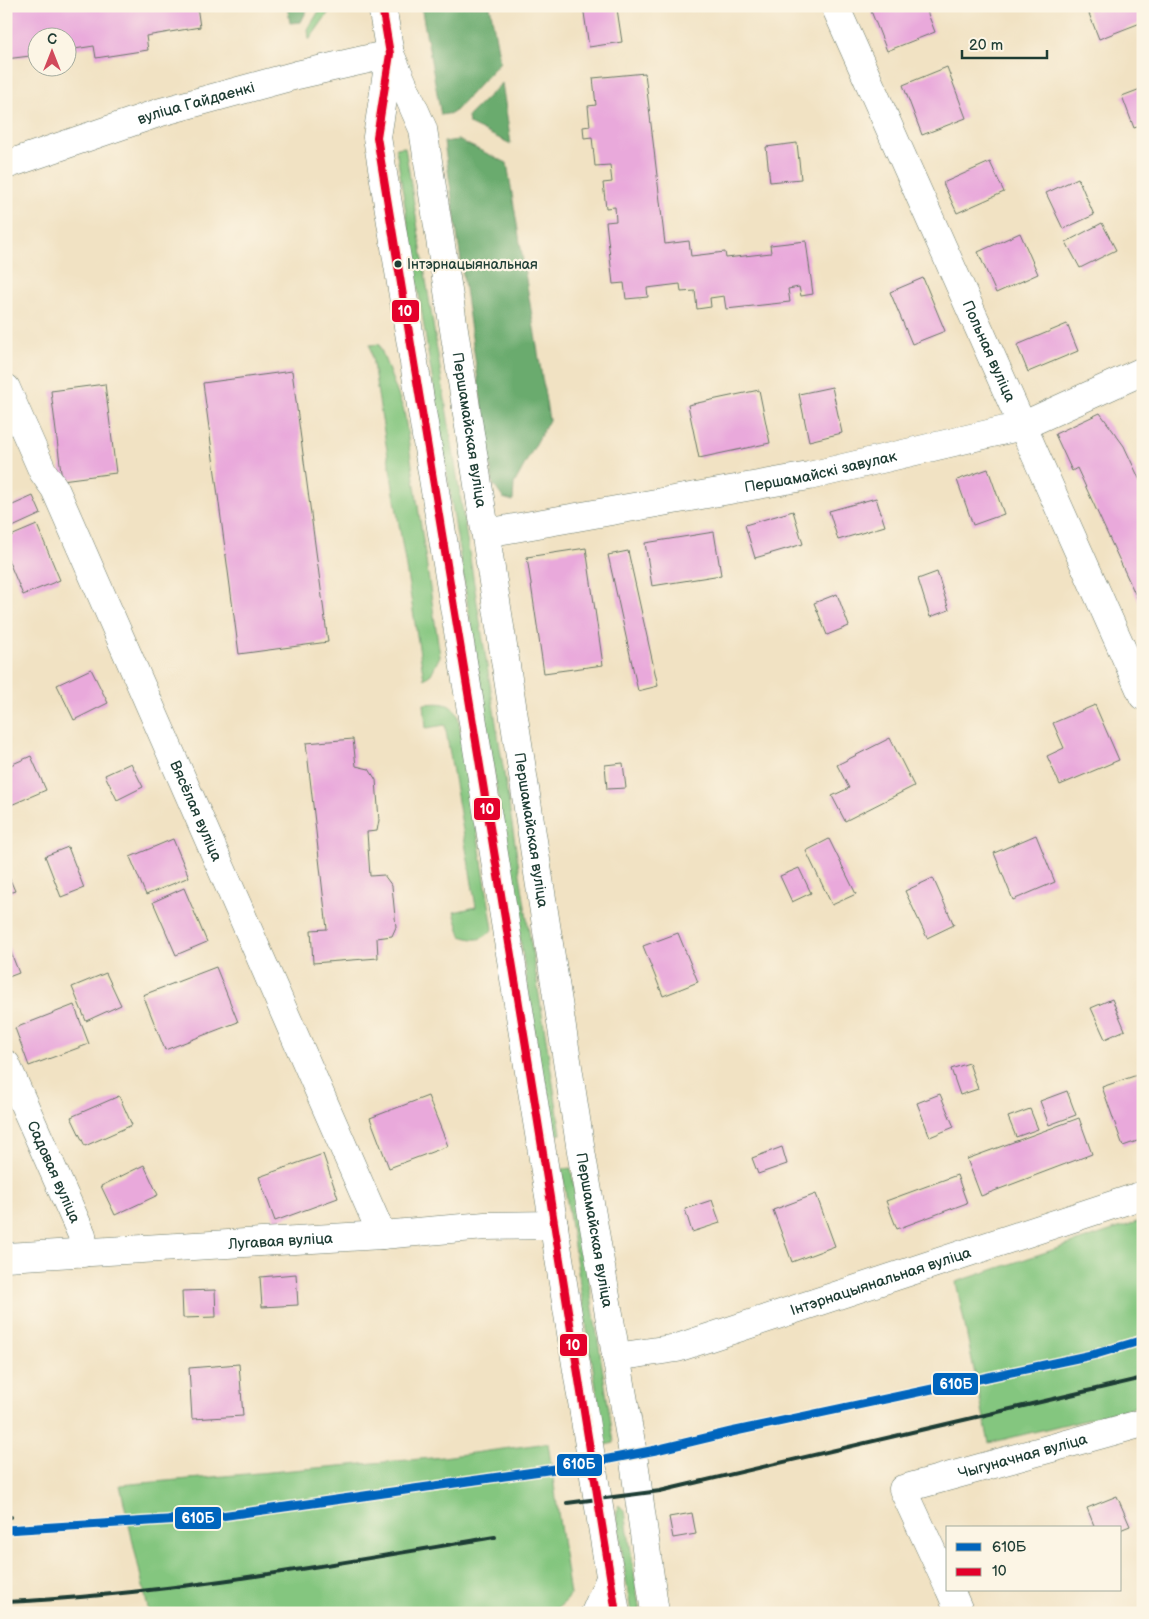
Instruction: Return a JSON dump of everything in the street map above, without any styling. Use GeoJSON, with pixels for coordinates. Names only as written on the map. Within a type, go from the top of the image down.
{"type":"FeatureCollection","features":[{"type":"Feature","properties":{"kind":"street","name":"Першамайская вуліца"},"geometry":{"type":"LineString","coordinates":[[382,6],[390,54],[423,129],[580,1151],[633,1454],[655,1613]]}},
{"type":"Feature","properties":{"kind":"street","name":"Польная вуліца"},"geometry":{"type":"LineString","coordinates":[[835,6],[1143,696]]}},
{"type":"Feature","properties":{"kind":"street","name":"Першамайская вуліца"},"geometry":{"type":"LineString","coordinates":[[390,54],[377,137],[517,990],[616,1613]]}},
{"type":"Feature","properties":{"kind":"street","name":"вуліца Гайдаенкі"},"geometry":{"type":"LineString","coordinates":[[6,165],[161,112],[297,75],[390,54]]}},
{"type":"Feature","properties":{"kind":"street","name":"Першамайскі завулак"},"geometry":{"type":"LineString","coordinates":[[486,533],[809,476],[1022,426],[1143,372]]}},
{"type":"Feature","properties":{"kind":"street","name":"Вясёлая вуліца"},"geometry":{"type":"LineString","coordinates":[[6,388],[43,472],[55,489],[382,1235]]}},
{"type":"Feature","properties":{"kind":"street","name":"Садовая вуліца"},"geometry":{"type":"LineString","coordinates":[[6,1064],[82,1234],[83,1252]]}},
{"type":"Feature","properties":{"kind":"street","name":"Інтэрнацыянальная вуліца"},"geometry":{"type":"LineString","coordinates":[[616,1357],[677,1348],[1143,1195]]}},
{"type":"Feature","properties":{"kind":"street","name":"Лугавая вуліца"},"geometry":{"type":"LineString","coordinates":[[6,1257],[382,1235],[485,1226],[554,1225]]}},
{"type":"Feature","properties":{"kind":"street","name":"Чыгуначная вуліца"},"geometry":{"type":"LineString","coordinates":[[946,1582],[903,1489],[1143,1423]]}},
{"type":"Feature","properties":{"kind":"street"},"geometry":{"type":"LineString","coordinates":[[594,1613],[611,1576]]}},
{"type":"Feature","properties":{"kind":"street"},"geometry":{"type":"LineString","coordinates":[[951,1592],[960,1613]]}},
{"type":"Feature","properties":{"kind":"green space"},"geometry":{"type":"Polygon","coordinates":[[[287,6],[309,6],[301,22],[290,23],[287,6]]]}},
{"type":"Feature","properties":{"kind":"green space"},"geometry":{"type":"Polygon","coordinates":[[[322,6],[331,6],[329,12],[309,40],[308,29],[322,6]]]}},
{"type":"Feature","properties":{"kind":"green space"},"geometry":{"type":"Polygon","coordinates":[[[421,6],[490,6],[500,62],[453,113],[441,115],[421,6]]]}},
{"type":"Feature","properties":{"kind":"green space"},"geometry":{"type":"Polygon","coordinates":[[[502,83],[511,144],[469,124],[468,116],[502,83]]]}},
{"type":"Feature","properties":{"kind":"green space"},"geometry":{"type":"Polygon","coordinates":[[[458,140],[507,163],[549,420],[514,484],[513,501],[503,498],[493,484],[444,142],[458,140]]]}},
{"type":"Feature","properties":{"kind":"green space"},"geometry":{"type":"Polygon","coordinates":[[[405,147],[561,1134],[551,1135],[396,148],[405,147]]]}},
{"type":"Feature","properties":{"kind":"green space"},"geometry":{"type":"Polygon","coordinates":[[[379,344],[404,411],[440,656],[431,674],[424,679],[370,345],[379,344]]]}},
{"type":"Feature","properties":{"kind":"green space"},"geometry":{"type":"Polygon","coordinates":[[[439,703],[448,705],[458,716],[493,929],[479,939],[461,936],[454,912],[476,907],[445,725],[426,728],[424,704],[439,703]]]}},
{"type":"Feature","properties":{"kind":"green space"},"geometry":{"type":"Polygon","coordinates":[[[571,1168],[614,1443],[605,1445],[562,1169],[571,1168]]]}},
{"type":"Feature","properties":{"kind":"green space"},"geometry":{"type":"Polygon","coordinates":[[[1143,1220],[1143,1405],[989,1443],[956,1282],[1143,1220]]]}},
{"type":"Feature","properties":{"kind":"green space"},"geometry":{"type":"Polygon","coordinates":[[[548,1443],[570,1595],[552,1613],[149,1613],[120,1485],[443,1457],[548,1443]]]}},
{"type":"Feature","properties":{"kind":"green space"},"geometry":{"type":"Polygon","coordinates":[[[619,1505],[625,1511],[640,1613],[631,1613],[616,1511],[619,1505]]]}},
{"type":"Feature","properties":{"kind":"building"},"geometry":{"type":"Polygon","coordinates":[[[24,6],[197,6],[200,27],[146,36],[148,50],[96,58],[94,46],[78,48],[78,28],[28,28],[28,56],[6,59],[6,9],[24,6]]]}},
{"type":"Feature","properties":{"kind":"building"},"geometry":{"type":"Polygon","coordinates":[[[583,6],[629,6],[617,9],[622,42],[589,47],[583,6]]]}},
{"type":"Feature","properties":{"kind":"building"},"geometry":{"type":"Polygon","coordinates":[[[869,6],[925,6],[935,32],[887,51],[869,6]]]}},
{"type":"Feature","properties":{"kind":"building"},"geometry":{"type":"Polygon","coordinates":[[[1086,6],[1143,6],[1143,22],[1099,39],[1086,6]]]}},
{"type":"Feature","properties":{"kind":"building"},"geometry":{"type":"Polygon","coordinates":[[[947,67],[966,118],[922,135],[903,85],[947,67]]]}},
{"type":"Feature","properties":{"kind":"building"},"geometry":{"type":"Polygon","coordinates":[[[645,73],[665,244],[689,241],[691,256],[725,252],[726,258],[771,253],[770,245],[806,241],[813,294],[801,296],[799,287],[788,289],[790,302],[726,309],[724,296],[710,298],[711,307],[697,309],[695,291],[681,292],[680,284],[647,288],[648,297],[626,299],[624,283],[613,284],[606,222],[616,221],[615,207],[606,208],[603,183],[612,182],[610,165],[595,166],[592,137],[584,138],[583,127],[590,126],[588,106],[596,105],[593,78],[645,73]]]}},
{"type":"Feature","properties":{"kind":"building"},"geometry":{"type":"Polygon","coordinates":[[[1143,88],[1143,125],[1134,128],[1122,96],[1143,88]]]}},
{"type":"Feature","properties":{"kind":"building"},"geometry":{"type":"Polygon","coordinates":[[[797,143],[801,179],[770,182],[766,147],[797,143]]]}},
{"type":"Feature","properties":{"kind":"building"},"geometry":{"type":"Polygon","coordinates":[[[990,162],[1004,192],[957,213],[943,183],[990,162]]]}},
{"type":"Feature","properties":{"kind":"building"},"geometry":{"type":"Polygon","coordinates":[[[1078,178],[1094,215],[1063,229],[1046,193],[1078,178]]]}},
{"type":"Feature","properties":{"kind":"building"},"geometry":{"type":"Polygon","coordinates":[[[1102,223],[1116,250],[1080,268],[1066,242],[1102,223]]]}},
{"type":"Feature","properties":{"kind":"building"},"geometry":{"type":"Polygon","coordinates":[[[1020,233],[1038,274],[996,293],[978,252],[1020,233]]]}},
{"type":"Feature","properties":{"kind":"building"},"geometry":{"type":"Polygon","coordinates":[[[923,278],[945,331],[912,344],[890,292],[923,278]]]}},
{"type":"Feature","properties":{"kind":"building"},"geometry":{"type":"Polygon","coordinates":[[[1067,324],[1078,351],[1028,372],[1017,345],[1067,324]]]}},
{"type":"Feature","properties":{"kind":"building"},"geometry":{"type":"Polygon","coordinates":[[[292,371],[328,642],[239,654],[203,383],[292,371]]]}},
{"type":"Feature","properties":{"kind":"building"},"geometry":{"type":"Polygon","coordinates":[[[105,384],[116,473],[62,480],[51,391],[105,384]]]}},
{"type":"Feature","properties":{"kind":"building"},"geometry":{"type":"Polygon","coordinates":[[[832,387],[842,433],[809,441],[799,394],[832,387]]]}},
{"type":"Feature","properties":{"kind":"building"},"geometry":{"type":"Polygon","coordinates":[[[759,390],[770,443],[699,458],[688,405],[759,390]]]}},
{"type":"Feature","properties":{"kind":"building"},"geometry":{"type":"Polygon","coordinates":[[[1100,413],[1124,446],[1143,487],[1143,611],[1077,468],[1072,471],[1055,434],[1100,413]]]}},
{"type":"Feature","properties":{"kind":"building"},"geometry":{"type":"Polygon","coordinates":[[[988,469],[1004,514],[973,525],[957,480],[988,469]]]}},
{"type":"Feature","properties":{"kind":"building"},"geometry":{"type":"Polygon","coordinates":[[[33,496],[41,514],[6,530],[6,508],[33,496]]]}},
{"type":"Feature","properties":{"kind":"building"},"geometry":{"type":"Polygon","coordinates":[[[876,498],[885,526],[838,540],[829,511],[876,498]]]}},
{"type":"Feature","properties":{"kind":"building"},"geometry":{"type":"Polygon","coordinates":[[[793,511],[803,544],[755,558],[745,525],[793,511]]]}},
{"type":"Feature","properties":{"kind":"building"},"geometry":{"type":"Polygon","coordinates":[[[37,525],[60,580],[23,595],[6,555],[6,538],[37,525]]]}},
{"type":"Feature","properties":{"kind":"building"},"geometry":{"type":"Polygon","coordinates":[[[714,532],[721,575],[652,586],[645,543],[714,532]]]}},
{"type":"Feature","properties":{"kind":"building"},"geometry":{"type":"Polygon","coordinates":[[[586,548],[603,665],[544,673],[527,557],[586,548]]]}},
{"type":"Feature","properties":{"kind":"building"},"geometry":{"type":"Polygon","coordinates":[[[628,551],[658,686],[638,691],[608,555],[628,551]]]}},
{"type":"Feature","properties":{"kind":"building"},"geometry":{"type":"Polygon","coordinates":[[[937,572],[949,610],[930,617],[918,579],[937,572]]]}},
{"type":"Feature","properties":{"kind":"building"},"geometry":{"type":"Polygon","coordinates":[[[837,594],[849,626],[827,635],[814,603],[837,594]]]}},
{"type":"Feature","properties":{"kind":"building"},"geometry":{"type":"Polygon","coordinates":[[[91,669],[108,703],[74,720],[57,685],[91,669]]]}},
{"type":"Feature","properties":{"kind":"building"},"geometry":{"type":"Polygon","coordinates":[[[1095,705],[1119,760],[1060,785],[1047,756],[1064,748],[1053,723],[1095,705]]]}},
{"type":"Feature","properties":{"kind":"building"},"geometry":{"type":"Polygon","coordinates":[[[890,738],[914,786],[845,821],[832,796],[849,788],[837,765],[890,738]]]}},
{"type":"Feature","properties":{"kind":"building"},"geometry":{"type":"Polygon","coordinates":[[[353,739],[356,766],[369,769],[376,780],[379,820],[377,831],[367,832],[370,876],[384,875],[392,886],[396,927],[392,936],[377,938],[378,958],[313,963],[311,930],[327,929],[306,743],[353,739]]]}},
{"type":"Feature","properties":{"kind":"building"},"geometry":{"type":"Polygon","coordinates":[[[31,756],[46,790],[11,805],[6,794],[6,767],[31,756]]]}},
{"type":"Feature","properties":{"kind":"building"},"geometry":{"type":"Polygon","coordinates":[[[131,763],[143,787],[117,800],[105,775],[131,763]]]}},
{"type":"Feature","properties":{"kind":"building"},"geometry":{"type":"Polygon","coordinates":[[[623,763],[626,788],[607,789],[605,765],[623,763]]]}},
{"type":"Feature","properties":{"kind":"building"},"geometry":{"type":"Polygon","coordinates":[[[1036,835],[1055,882],[1013,900],[994,853],[1036,835]]]}},
{"type":"Feature","properties":{"kind":"building"},"geometry":{"type":"Polygon","coordinates":[[[173,839],[189,877],[146,895],[130,857],[173,839]]]}},
{"type":"Feature","properties":{"kind":"building"},"geometry":{"type":"Polygon","coordinates":[[[829,839],[856,894],[832,905],[806,851],[829,839]]]}},
{"type":"Feature","properties":{"kind":"building"},"geometry":{"type":"Polygon","coordinates":[[[68,847],[84,888],[61,897],[45,856],[68,847]]]}},
{"type":"Feature","properties":{"kind":"building"},"geometry":{"type":"Polygon","coordinates":[[[799,868],[811,893],[792,902],[780,876],[799,868]]]}},
{"type":"Feature","properties":{"kind":"building"},"geometry":{"type":"Polygon","coordinates":[[[6,870],[15,891],[6,894],[6,870]]]}},
{"type":"Feature","properties":{"kind":"building"},"geometry":{"type":"Polygon","coordinates":[[[933,878],[954,925],[927,938],[905,891],[933,878]]]}},
{"type":"Feature","properties":{"kind":"building"},"geometry":{"type":"Polygon","coordinates":[[[184,888],[207,942],[176,955],[153,902],[184,888]]]}},
{"type":"Feature","properties":{"kind":"building"},"geometry":{"type":"Polygon","coordinates":[[[678,933],[698,982],[663,996],[643,946],[678,933]]]}},
{"type":"Feature","properties":{"kind":"building"},"geometry":{"type":"Polygon","coordinates":[[[6,940],[19,973],[6,978],[6,940]]]}},
{"type":"Feature","properties":{"kind":"building"},"geometry":{"type":"Polygon","coordinates":[[[216,967],[238,1022],[165,1050],[143,995],[216,967]]]}},
{"type":"Feature","properties":{"kind":"building"},"geometry":{"type":"Polygon","coordinates":[[[106,973],[121,1005],[86,1021],[72,987],[106,973]]]}},
{"type":"Feature","properties":{"kind":"building"},"geometry":{"type":"Polygon","coordinates":[[[1112,999],[1125,1030],[1105,1039],[1091,1008],[1112,999]]]}},
{"type":"Feature","properties":{"kind":"building"},"geometry":{"type":"Polygon","coordinates":[[[74,1005],[89,1044],[29,1066],[15,1028],[74,1005]]]}},
{"type":"Feature","properties":{"kind":"building"},"geometry":{"type":"Polygon","coordinates":[[[969,1063],[978,1089],[960,1095],[951,1069],[969,1063]]]}},
{"type":"Feature","properties":{"kind":"building"},"geometry":{"type":"Polygon","coordinates":[[[1143,1073],[1143,1139],[1123,1146],[1102,1087],[1143,1073]]]}},
{"type":"Feature","properties":{"kind":"building"},"geometry":{"type":"Polygon","coordinates":[[[1067,1091],[1076,1115],[1049,1125],[1040,1101],[1067,1091]]]}},
{"type":"Feature","properties":{"kind":"building"},"geometry":{"type":"Polygon","coordinates":[[[940,1094],[954,1127],[930,1137],[917,1103],[940,1094]]]}},
{"type":"Feature","properties":{"kind":"building"},"geometry":{"type":"Polygon","coordinates":[[[119,1096],[132,1125],[85,1146],[71,1117],[119,1096]]]}},
{"type":"Feature","properties":{"kind":"building"},"geometry":{"type":"Polygon","coordinates":[[[428,1096],[448,1146],[389,1168],[370,1118],[428,1096]]]}},
{"type":"Feature","properties":{"kind":"building"},"geometry":{"type":"Polygon","coordinates":[[[1030,1109],[1038,1129],[1016,1137],[1008,1117],[1030,1109]]]}},
{"type":"Feature","properties":{"kind":"building"},"geometry":{"type":"Polygon","coordinates":[[[1079,1118],[1092,1154],[981,1196],[967,1159],[1079,1118]]]}},
{"type":"Feature","properties":{"kind":"building"},"geometry":{"type":"Polygon","coordinates":[[[782,1147],[787,1164],[758,1174],[752,1158],[782,1147]]]}},
{"type":"Feature","properties":{"kind":"building"},"geometry":{"type":"Polygon","coordinates":[[[323,1154],[338,1198],[275,1221],[259,1177],[323,1154]]]}},
{"type":"Feature","properties":{"kind":"building"},"geometry":{"type":"Polygon","coordinates":[[[144,1165],[158,1195],[115,1215],[101,1186],[144,1165]]]}},
{"type":"Feature","properties":{"kind":"building"},"geometry":{"type":"Polygon","coordinates":[[[957,1175],[967,1203],[897,1229],[886,1201],[957,1175]]]}},
{"type":"Feature","properties":{"kind":"building"},"geometry":{"type":"Polygon","coordinates":[[[816,1194],[835,1246],[792,1262],[773,1210],[816,1194]]]}},
{"type":"Feature","properties":{"kind":"building"},"geometry":{"type":"Polygon","coordinates":[[[712,1200],[720,1223],[692,1232],[685,1209],[712,1200]]]}},
{"type":"Feature","properties":{"kind":"building"},"geometry":{"type":"Polygon","coordinates":[[[296,1274],[298,1305],[262,1307],[260,1277],[296,1274]]]}},
{"type":"Feature","properties":{"kind":"building"},"geometry":{"type":"Polygon","coordinates":[[[215,1290],[216,1317],[183,1318],[182,1291],[215,1290]]]}},
{"type":"Feature","properties":{"kind":"building"},"geometry":{"type":"Polygon","coordinates":[[[239,1364],[243,1416],[192,1419],[189,1368],[239,1364]]]}},
{"type":"Feature","properties":{"kind":"building"},"geometry":{"type":"Polygon","coordinates":[[[1117,1496],[1130,1526],[1122,1529],[1122,1526],[1094,1526],[1087,1508],[1117,1496]]]}},
{"type":"Feature","properties":{"kind":"building"},"geometry":{"type":"Polygon","coordinates":[[[692,1513],[696,1534],[673,1538],[669,1517],[692,1513]]]}},
{"type":"Feature","properties":{"kind":"railway"},"geometry":{"type":"LineString","coordinates":[[567,1503],[660,1491],[1143,1378]]}},
{"type":"Feature","properties":{"kind":"railway"},"geometry":{"type":"LineString","coordinates":[[6,1517],[11,1517]]}},
{"type":"Feature","properties":{"kind":"railway"},"geometry":{"type":"LineString","coordinates":[[6,1602],[129,1592],[252,1577],[495,1537]]}},
{"type":"Feature","properties":{"kind":"transit line","name":"10"},"geometry":{"type":"LineString","coordinates":[[382,6],[390,54],[377,137],[528,1059],[616,1613]]}},
{"type":"Feature","properties":{"kind":"transit line","name":"610Б"},"geometry":{"type":"LineString","coordinates":[[6,1530],[214,1517],[562,1468],[656,1450],[731,1432],[1096,1354],[1143,1340]]}},
{"type":"Feature","properties":{"kind":"place","name":"Інтэрнацыянальная"},"geometry":{"type":"Point","coordinates":[398,264]}}]}
